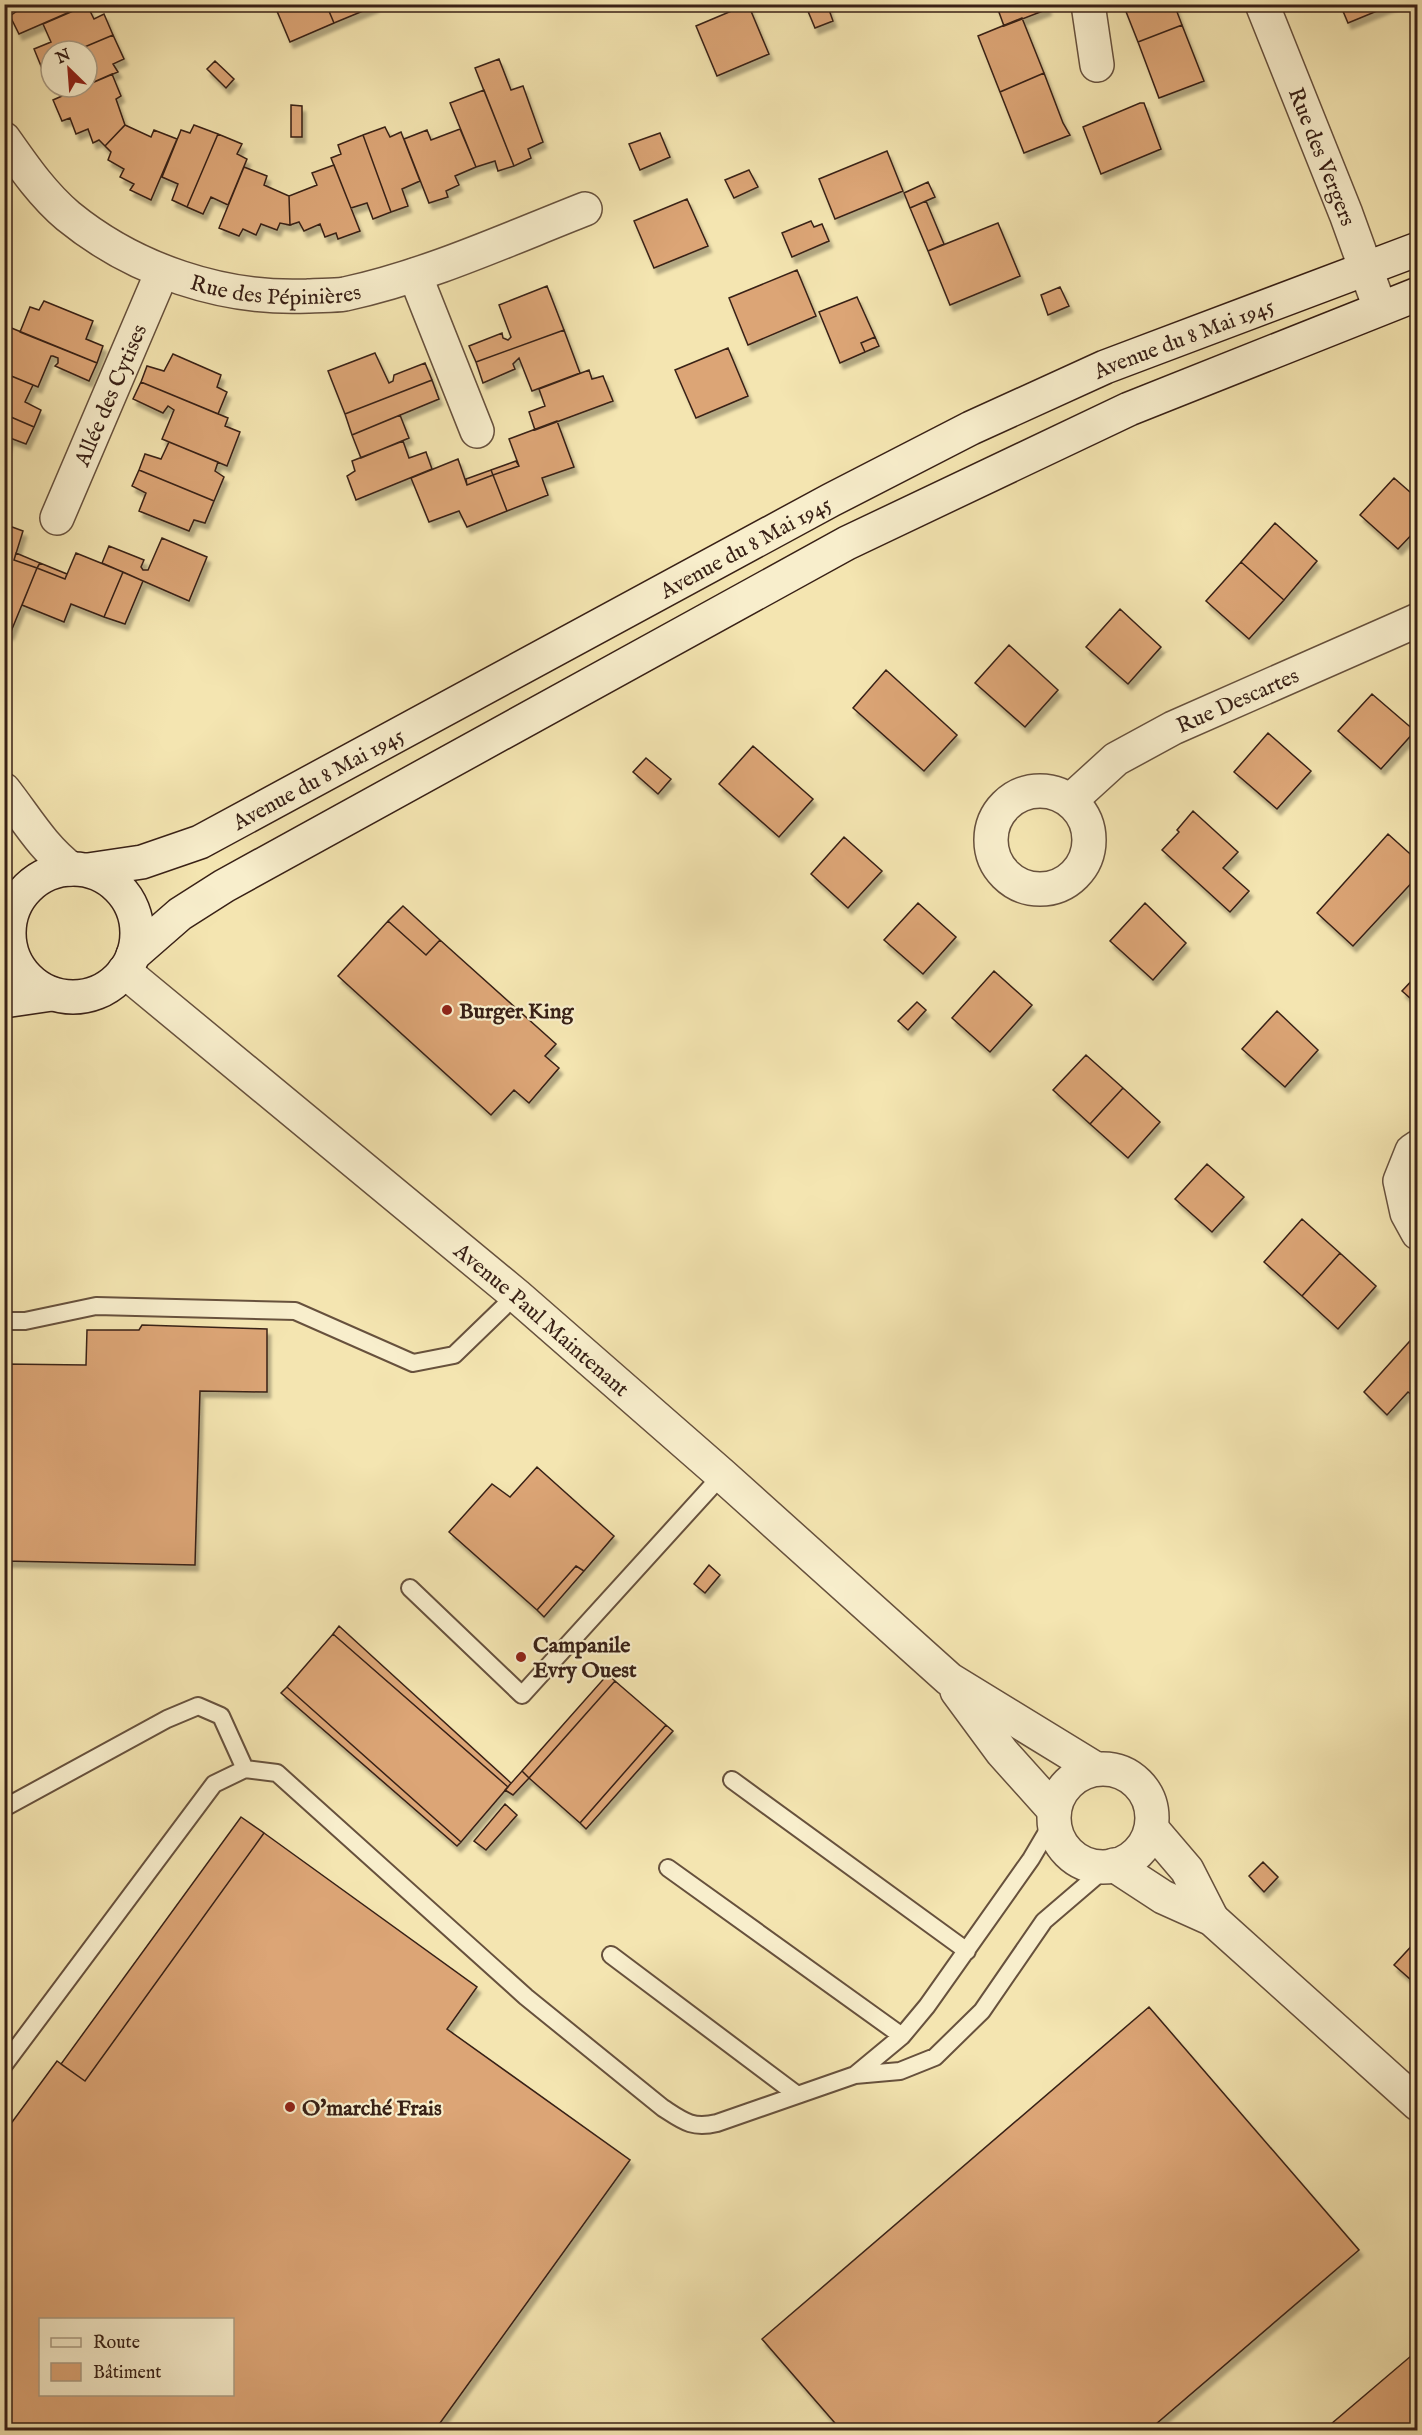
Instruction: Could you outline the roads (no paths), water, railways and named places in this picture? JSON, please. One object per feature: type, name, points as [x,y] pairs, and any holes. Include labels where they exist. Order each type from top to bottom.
[{"type":"street","points":[[1088,4],[1097,65]]},
{"type":"street","name":"Rue des Vergers","points":[[1262,4],[1346,214],[1380,308]]},
{"type":"street","name":"Rue des Pépinières","points":[[4,139],[32,179],[66,214],[105,244],[162,272],[233,292],[289,297],[342,294],[415,275],[585,209]]},
{"type":"street","name":"Avenue du 8 Mai 1945","points":[[52,994],[36,986],[22,973],[13,956],[8,937],[8,911],[37,879],[53,871],[142,862],[200,842],[811,511],[971,428],[1106,368],[1418,249]]},
{"type":"street","name":"Allée des Cytises","points":[[57,518],[162,272]]},
{"type":"street","points":[[415,275],[477,431]]},
{"type":"street","name":"Avenue du 8 Mai 1945","points":[[4,1001],[52,994],[72,997],[92,994],[111,986],[129,963],[180,914],[224,886],[847,543],[1129,409],[1418,294]]},
{"type":"street","name":"Rue Descartes","points":[[1071,800],[1116,759],[1173,728],[1418,620]]},
{"type":"street","points":[[4,790],[39,840],[55,856],[80,869],[105,877],[119,888],[130,903],[136,920],[137,938],[129,963]]},
{"type":"street","name":"Avenue Paul Maintenant","points":[[129,963],[516,1295],[722,1475],[949,1679],[1096,1768]]},
{"type":"street","points":[[1418,1147],[1412,1150],[1400,1181],[1407,1213],[1418,1233]]},
{"type":"street","name":"Avenue Paul Maintenant","points":[[949,1679],[1002,1752],[1054,1815]]},
{"type":"street","points":[[1096,1768],[1112,1769],[1127,1774],[1140,1784],[1149,1797],[1153,1813],[1152,1829],[1139,1852],[1128,1861],[1111,1866],[1091,1865],[1077,1860],[1065,1849],[1057,1836],[1054,1815],[1059,1795],[1068,1782],[1081,1773],[1096,1768]]},
{"type":"street","points":[[1152,1829],[1187,1870],[1212,1919]]},
{"type":"street","points":[[1111,1866],[1162,1897],[1212,1919],[1418,2104]]},
{"type":"lane","points":[[4,1321],[25,1321],[96,1306],[295,1311],[413,1363],[454,1355],[516,1295]]},
{"type":"lane","points":[[410,1588],[522,1695],[722,1475]]},
{"type":"lane","points":[[4,1808],[166,1719],[198,1706],[221,1716],[245,1769]]},
{"type":"lane","points":[[4,2065],[214,1784],[245,1769],[277,1773],[526,1997],[627,2080],[687,2123],[703,2126],[855,2075],[900,2071],[935,2057],[982,2012],[1044,1921],[1111,1866]]},
{"type":"lane","points":[[732,1780],[967,1951]]},
{"type":"lane","points":[[855,2075],[902,2037],[967,1951],[1031,1859],[1054,1815]]},
{"type":"lane","points":[[668,1868],[902,2037]]},
{"type":"lane","points":[[611,1955],[796,2094]]},
{"type":"place","name":"Burger King","points":[[447,1010]]},
{"type":"place","name":"Campanile Evry Ouest","points":[[521,1657]]},
{"type":"place","name":"O'marché Frais","points":[[290,2107]]}]
